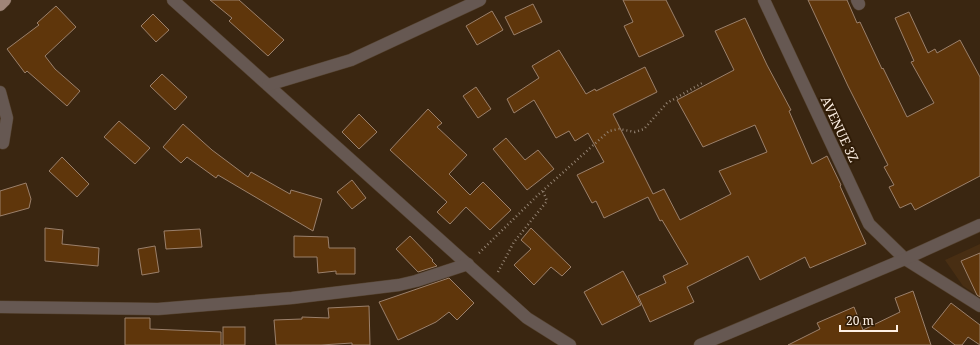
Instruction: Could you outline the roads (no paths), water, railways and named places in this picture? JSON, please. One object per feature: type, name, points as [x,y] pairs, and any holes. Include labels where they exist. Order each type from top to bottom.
[{"type":"main road","points":[[0,5],[5,0]]},
{"type":"street","points":[[173,0],[527,318],[570,345]]},
{"type":"street","points":[[268,84],[351,60],[480,0]]},
{"type":"street","name":"AVENUE 3Z","points":[[764,0],[869,224],[905,259],[980,306]]},
{"type":"street","points":[[0,92],[7,118],[3,143]]},
{"type":"street","points":[[700,345],[905,259],[980,225]]},
{"type":"street","points":[[0,307],[158,309],[292,298],[399,285],[468,264]]}]
